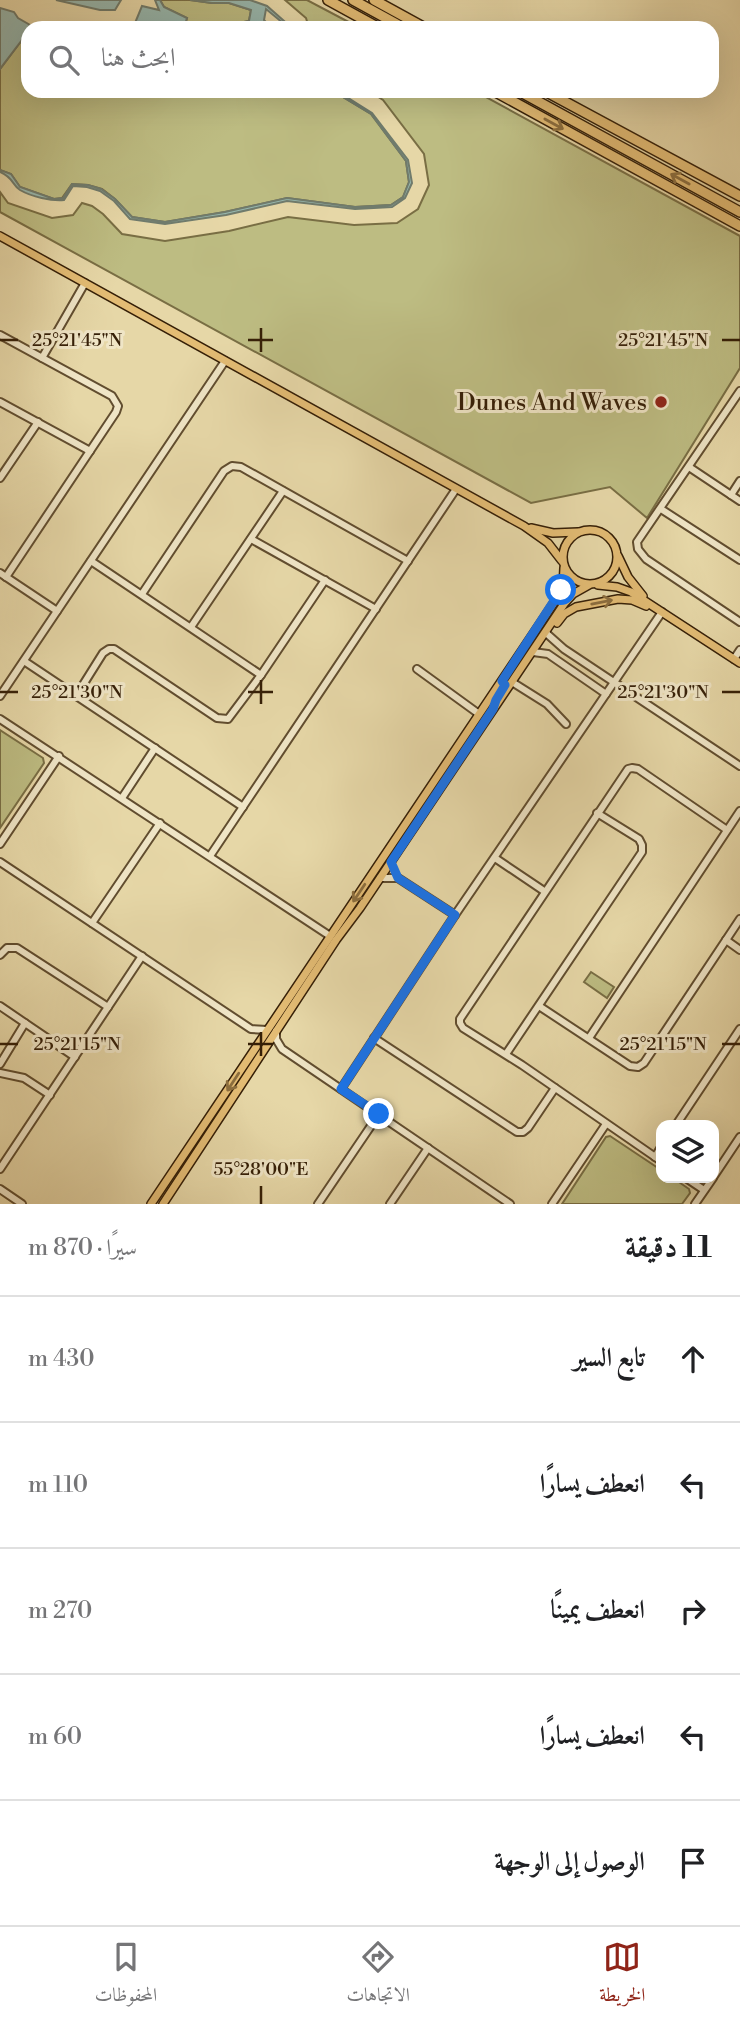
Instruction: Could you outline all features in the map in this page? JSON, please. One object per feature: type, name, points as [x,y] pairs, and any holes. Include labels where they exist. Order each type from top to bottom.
[{"type":"highway","points":[[328,0],[366,21]]},
{"type":"highway","points":[[354,0],[392,21]]},
{"type":"highway","points":[[374,0],[412,21]]},
{"type":"highway","points":[[507,98],[740,226]]},
{"type":"highway","points":[[532,98],[740,212]]},
{"type":"highway","points":[[558,98],[740,196]]},
{"type":"main road","points":[[0,236],[524,526],[548,543],[574,580],[627,590],[737,661]]},
{"type":"main road","points":[[524,526],[548,532],[590,530],[604,534],[614,543],[628,578],[650,604]]},
{"type":"main road","points":[[163,1204],[260,1047],[267,1030],[560,594],[564,582],[565,546],[580,532]]},
{"type":"main road","points":[[151,1204],[260,1047],[276,1031],[569,597],[607,579],[615,568],[617,554]]},
{"type":"main road","points":[[547,631],[572,609],[618,599],[632,600],[662,611]]},
{"type":"main road","points":[[493,709],[505,685],[502,681]]},
{"type":"street","points":[[42,358],[85,283]]},
{"type":"street","points":[[0,335],[116,401],[116,412],[3,575],[57,611]]},
{"type":"street","points":[[0,696],[225,361]]},
{"type":"street","points":[[740,391],[637,542],[641,554],[740,622]]},
{"type":"street","points":[[0,402],[90,451]]},
{"type":"street","points":[[0,478],[38,422]]},
{"type":"street","points":[[142,594],[226,468],[232,466],[238,466],[408,561]]},
{"type":"street","points":[[689,467],[740,501]]},
{"type":"street","points":[[731,495],[740,481]]},
{"type":"street","points":[[210,856],[456,489]]},
{"type":"street","points":[[191,627],[283,491]]},
{"type":"street","points":[[661,509],[740,560]]},
{"type":"street","points":[[251,539],[376,609]]},
{"type":"street","points":[[91,561],[261,675]]},
{"type":"street","points":[[76,696],[103,653],[112,649],[217,718],[228,719],[261,675],[324,580]]},
{"type":"street","points":[[341,1089],[455,915],[662,611]]},
{"type":"street","points":[[547,631],[564,649],[740,766]]},
{"type":"street","points":[[737,661],[740,650]]},
{"type":"street","points":[[533,652],[546,653],[607,694]]},
{"type":"street","points":[[24,661],[243,807]]},
{"type":"street","points":[[416,669],[480,714]]},
{"type":"street","points":[[597,687],[605,676]]},
{"type":"street","points":[[512,682],[547,704],[566,724]]},
{"type":"street","points":[[0,719],[330,936]]},
{"type":"street","points":[[122,798],[155,748]]},
{"type":"street","points":[[0,844],[59,756]]},
{"type":"street","points":[[656,1158],[506,1054],[463,1028],[460,1018],[627,771],[634,768],[727,830]]},
{"type":"street","points":[[589,1038],[740,811]]},
{"type":"street","points":[[506,1054],[642,852],[639,839],[597,813]]},
{"type":"street","points":[[92,923],[160,823]]},
{"type":"street","points":[[495,858],[544,891]]},
{"type":"street","points":[[0,862],[251,1029],[260,1047],[282,1049]]},
{"type":"street","points":[[391,862],[398,878]]},
{"type":"street","points":[[380,878],[398,878],[455,915]]},
{"type":"street","points":[[538,1006],[630,1066],[638,1067],[740,919]]},
{"type":"street","points":[[726,940],[740,950]]},
{"type":"street","points":[[0,955],[7,948],[17,948],[108,1007]]},
{"type":"street","points":[[0,1169],[142,956]]},
{"type":"street","points":[[0,1006],[75,1057]]},
{"type":"street","points":[[0,1064],[25,1023]]},
{"type":"street","points":[[251,1029],[267,1030]]},
{"type":"street","points":[[679,1120],[740,1029]]},
{"type":"street","points":[[276,1031],[276,1039],[282,1049],[510,1204]]},
{"type":"street","points":[[374,1038],[517,1132],[528,1128],[555,1088]]},
{"type":"street","points":[[0,1073],[22,1077],[50,1095]]},
{"type":"street","points":[[318,1204],[379,1114]]},
{"type":"street","points":[[552,1204],[606,1124]]},
{"type":"street","points":[[719,1168],[739,1139]]},
{"type":"street","points":[[390,1204],[428,1148]]},
{"type":"street","points":[[0,1151],[9,1157]]},
{"type":"street","points":[[694,1183],[704,1190]]},
{"type":"street","points":[[695,1204],[709,1183]]},
{"type":"street","points":[[0,1189],[22,1204]]},
{"type":"shaded area","points":[[160,0],[229,3],[251,10],[249,21],[186,21],[187,18],[164,7]]},
{"type":"shaded area","points":[[285,0],[307,0],[347,21],[307,21]]},
{"type":"shaded area","points":[[21,41],[21,98],[345,98],[371,114],[406,161],[409,182],[403,197],[391,205],[355,207],[287,198],[165,222],[132,217],[102,189],[88,185],[72,184],[62,198],[54,199],[20,187],[11,174],[0,170],[0,69]]},
{"type":"shaded area","points":[[380,98],[488,98],[740,236],[740,368],[647,518],[610,487],[531,503],[0,212],[0,192],[8,203],[52,218],[73,215],[82,203],[103,214],[122,234],[165,241],[229,231],[288,217],[354,225],[397,223],[418,209],[429,185],[424,154]]},
{"type":"shaded area","points":[[0,730],[43,758],[44,763],[0,828]]},
{"type":"shaded area","points":[[591,972],[614,987],[607,998],[584,982]]},
{"type":"shaded area","points":[[610,1136],[656,1167],[656,1183],[680,1183],[689,1189],[690,1193],[682,1204],[562,1204],[606,1137]]},
{"type":"water","points":[[56,0],[121,0],[115,10],[100,10]]},
{"type":"water","points":[[155,0],[160,0],[164,7],[187,18],[186,21],[136,21],[142,6],[159,10]]},
{"type":"water","points":[[190,0],[250,0],[267,6],[284,21],[266,9],[265,21],[249,21],[251,10],[229,3]]},
{"type":"water","points":[[0,8],[14,12],[23,21],[21,21],[21,41],[0,69]]},
{"type":"water","points":[[345,98],[372,113],[408,160],[412,183],[405,198],[392,207],[355,209],[287,201],[226,215],[165,224],[130,219],[114,201],[100,191],[87,187],[73,186],[64,200],[53,200],[36,197],[20,190],[0,172],[11,174],[20,187],[54,199],[63,198],[72,184],[88,185],[101,189],[115,199],[132,217],[165,222],[287,198],[355,207],[391,205],[403,197],[409,182],[406,161],[371,114]]},
{"type":"place","name":"Dunes And Waves","points":[[661,402]]},
{"type":"route","points":[[379,1114],[341,1089],[455,915],[398,878],[391,862],[493,709],[505,685],[502,681],[561,590]]}]
